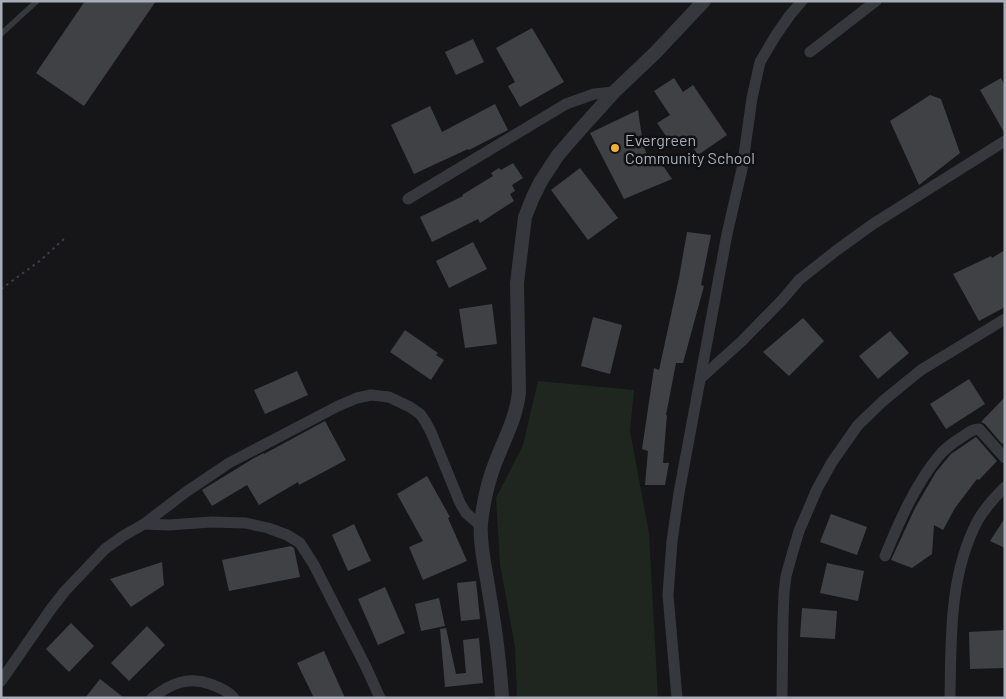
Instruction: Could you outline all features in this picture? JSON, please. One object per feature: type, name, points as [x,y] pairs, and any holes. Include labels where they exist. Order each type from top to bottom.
[{"type":"street","points":[[502,698],[481,526],[490,475],[511,427],[518,403],[516,283],[526,217],[541,181],[558,155],[614,92],[655,53],[704,1]]},
{"type":"street","points":[[677,698],[668,576],[679,493],[742,170],[752,98],[760,62],[776,35],[802,1]]},
{"type":"street","points":[[810,52],[876,1]]},
{"type":"street","points":[[408,199],[566,104],[594,94],[614,92]]},
{"type":"street","points":[[700,378],[742,341],[799,280],[837,250],[873,224],[1005,141]]},
{"type":"street","points":[[782,698],[786,576],[799,531],[817,489],[832,462],[858,425],[883,401],[921,370],[1005,319]]},
{"type":"street","points":[[1,681],[65,591],[105,549],[144,524],[186,492],[229,463],[357,398],[371,395],[389,397],[420,414],[431,432],[460,503],[466,513],[481,526]]},
{"type":"street","points":[[885,556],[896,529],[920,483],[939,456],[958,440],[972,430],[979,429],[1005,458]]},
{"type":"street","points":[[950,698],[951,636],[959,572],[970,537],[979,519],[993,499],[1005,487]]},
{"type":"street","points":[[144,524],[246,523],[287,535],[300,543],[314,565],[380,698]]},
{"type":"street","points":[[152,698],[166,687],[184,682],[200,681],[218,687],[234,698]]},
{"type":"lane","points":[[1,34],[36,1]]},
{"type":"path","points":[[1,289],[41,260],[66,237]]},
{"type":"shaded area","points":[[538,381],[634,390],[630,431],[649,533],[658,698],[517,698],[515,647],[500,564],[496,498],[523,445]]},
{"type":"building","points":[[85,1],[156,1],[84,106],[36,73]]},
{"type":"building","points":[[532,28],[564,82],[520,107],[508,86],[515,82],[496,48]]},
{"type":"building","points":[[473,39],[484,62],[456,75],[445,52]]},
{"type":"building","points":[[674,78],[683,92],[693,85],[727,135],[698,155],[688,140],[675,149],[657,123],[670,115],[654,91]]},
{"type":"building","points":[[1001,78],[1005,86],[1005,134],[980,90]]},
{"type":"building","points":[[930,95],[941,99],[960,153],[919,185],[890,121]]},
{"type":"building","points":[[495,104],[508,130],[469,150],[414,174],[391,125],[430,106],[442,132]]},
{"type":"building","points":[[638,110],[643,144],[649,161],[664,167],[672,179],[624,199],[590,133]]},
{"type":"building","points":[[513,163],[523,178],[512,185],[515,191],[510,194],[514,201],[480,223],[478,219],[432,242],[420,217],[463,196],[493,176],[491,173]]},
{"type":"building","points":[[580,168],[618,218],[588,240],[551,190]]},
{"type":"building","points":[[687,232],[711,235],[701,285],[704,286],[683,363],[676,363],[666,415],[663,463],[669,463],[665,485],[645,485],[648,451],[642,449],[654,368],[659,370]]},
{"type":"building","points":[[473,242],[487,269],[449,288],[436,261]]},
{"type":"building","points":[[1005,250],[1005,307],[979,321],[953,274],[991,256],[992,258]]},
{"type":"building","points":[[492,304],[497,344],[465,348],[459,309]]},
{"type":"building","points":[[593,317],[622,325],[610,374],[581,366]]},
{"type":"building","points":[[803,318],[824,341],[789,376],[763,352]]},
{"type":"building","points":[[405,330],[438,353],[436,355],[444,360],[431,380],[390,352]]},
{"type":"building","points":[[890,331],[909,353],[878,379],[859,356]]},
{"type":"building","points":[[297,371],[308,395],[265,414],[254,390]]},
{"type":"building","points":[[969,379],[985,404],[946,429],[930,404]]},
{"type":"building","points":[[1005,397],[1005,442],[1002,444],[985,424],[981,422]]},
{"type":"building","points":[[325,421],[346,460],[299,485],[298,482],[259,505],[247,485],[212,506],[202,490],[254,458]]},
{"type":"building","points":[[976,437],[997,461],[979,480],[977,479],[955,508],[943,530],[934,525],[932,554],[912,568],[891,560],[915,508],[936,472],[951,454]]},
{"type":"building","points":[[427,476],[450,517],[448,518],[467,561],[423,580],[409,547],[423,541],[397,494]]},
{"type":"building","points":[[831,514],[867,527],[857,555],[820,542]]},
{"type":"building","points":[[1005,518],[1005,548],[990,541]]},
{"type":"building","points":[[354,524],[371,561],[348,571],[332,535]]},
{"type":"building","points":[[291,546],[294,548],[300,577],[229,591],[222,560]]},
{"type":"building","points":[[162,562],[164,585],[131,607],[110,579]]},
{"type":"building","points":[[827,563],[864,571],[858,601],[820,593]]},
{"type":"building","points":[[476,581],[480,619],[461,621],[457,583]]},
{"type":"building","points":[[385,587],[405,633],[378,645],[358,599]]},
{"type":"building","points":[[439,598],[445,626],[421,631],[415,604]]},
{"type":"building","points":[[802,608],[837,611],[835,639],[800,637]]},
{"type":"building","points":[[71,623],[94,646],[69,672],[46,649]]},
{"type":"building","points":[[147,626],[165,645],[129,681],[111,663]]},
{"type":"building","points":[[446,628],[456,674],[466,673],[463,640],[479,638],[483,683],[445,687],[440,629]]},
{"type":"building","points":[[1005,630],[1005,668],[970,669],[969,632]]},
{"type":"building","points":[[324,651],[345,698],[314,698],[297,663]]},
{"type":"building","points":[[100,679],[114,690],[124,698],[85,698]]},
{"type":"place","name":"Evergreen Community School","points":[[615,148]]}]
